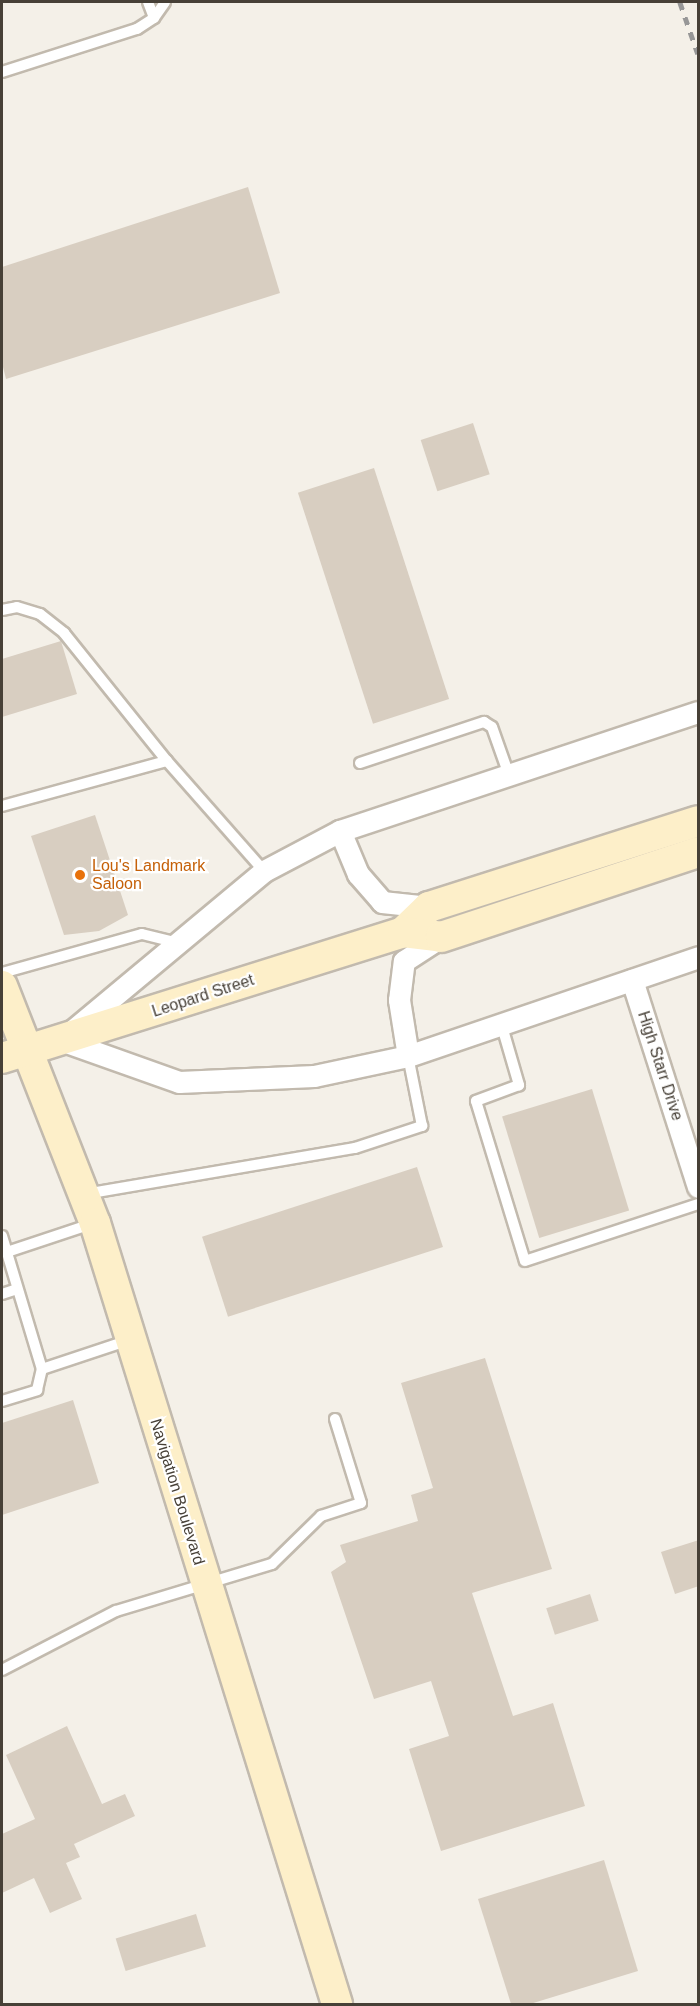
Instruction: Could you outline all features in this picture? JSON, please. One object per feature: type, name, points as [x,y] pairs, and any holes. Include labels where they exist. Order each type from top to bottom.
[{"type":"main road","name":"Leopard Street","points":[[404,932],[429,907],[699,821]]},
{"type":"main road","name":"Leopard Street","points":[[14,1054],[404,932],[441,937],[699,852]]},
{"type":"main road","name":"Navigation Boulevard","points":[[2,986],[14,1054],[85,1194],[95,1223],[205,1586],[337,2004]]},
{"type":"street","points":[[62,1040],[264,871],[340,831],[699,712]]},
{"type":"street","points":[[340,831],[358,874],[381,902],[429,907]]},
{"type":"street","points":[[408,1056],[399,1000],[404,961],[441,937]]},
{"type":"street","points":[[62,1040],[179,1082],[314,1076],[408,1056],[699,957]]},
{"type":"street","name":"High Starr Drive","points":[[632,980],[699,1187]]},
{"type":"lane","points":[[148,2],[154,18]]},
{"type":"lane","points":[[2,72],[137,29],[154,18],[165,2]]},
{"type":"lane","points":[[2,610],[17,607],[40,614],[64,633],[167,761],[264,871]]},
{"type":"lane","points":[[360,763],[484,722],[492,727],[509,775]]},
{"type":"lane","points":[[2,806],[167,761]]},
{"type":"lane","points":[[2,973],[142,933],[177,943]]},
{"type":"lane","points":[[501,1023],[519,1085],[476,1101],[525,1261],[699,1204]]},
{"type":"lane","points":[[85,1194],[355,1148],[422,1126],[408,1056]]},
{"type":"lane","points":[[7,1252],[95,1223]]},
{"type":"lane","points":[[2,1236],[42,1369],[37,1390],[2,1401]]},
{"type":"lane","points":[[2,1294],[17,1289]]},
{"type":"lane","points":[[42,1369],[130,1339]]},
{"type":"lane","points":[[2,1670],[116,1611],[272,1564],[321,1516],[361,1503],[335,1419]]},
{"type":"building","points":[[248,187],[280,293],[6,379],[2,363],[2,267]]},
{"type":"building","points":[[473,423],[490,474],[437,491],[421,440]]},
{"type":"building","points":[[374,468],[449,699],[373,724],[298,493]]},
{"type":"building","points":[[61,641],[77,694],[2,717],[2,659]]},
{"type":"building","name":"Lou's Landmark Saloon","points":[[95,815],[128,915],[99,931],[64,935],[31,836]]},
{"type":"building","points":[[592,1089],[629,1210],[539,1238],[502,1116]]},
{"type":"building","points":[[417,1167],[443,1247],[228,1317],[202,1237]]},
{"type":"building","points":[[485,1358],[552,1569],[472,1593],[513,1716],[553,1703],[585,1806],[441,1851],[409,1749],[449,1736],[431,1681],[374,1699],[331,1572],[346,1562],[340,1545],[418,1521],[411,1495],[433,1488],[401,1383]]},
{"type":"building","points":[[73,1400],[99,1483],[2,1515],[2,1423]]},
{"type":"building","points":[[699,1540],[699,1586],[675,1594],[661,1552]]},
{"type":"building","points":[[590,1594],[599,1621],[555,1635],[546,1608]]},
{"type":"building","points":[[67,1726],[102,1804],[125,1794],[135,1816],[74,1844],[80,1857],[66,1863],[82,1899],[50,1913],[34,1878],[2,1893],[2,1834],[35,1819],[6,1755]]},
{"type":"building","points":[[604,1860],[638,1971],[530,2004],[511,2004],[478,1899]]},
{"type":"building","points":[[196,1914],[206,1947],[126,1971],[116,1939]]},
{"type":"railway","points":[[680,2],[698,54]]},
{"type":"place","name":"Lou's Landmark Saloon","points":[[80,875]]}]
